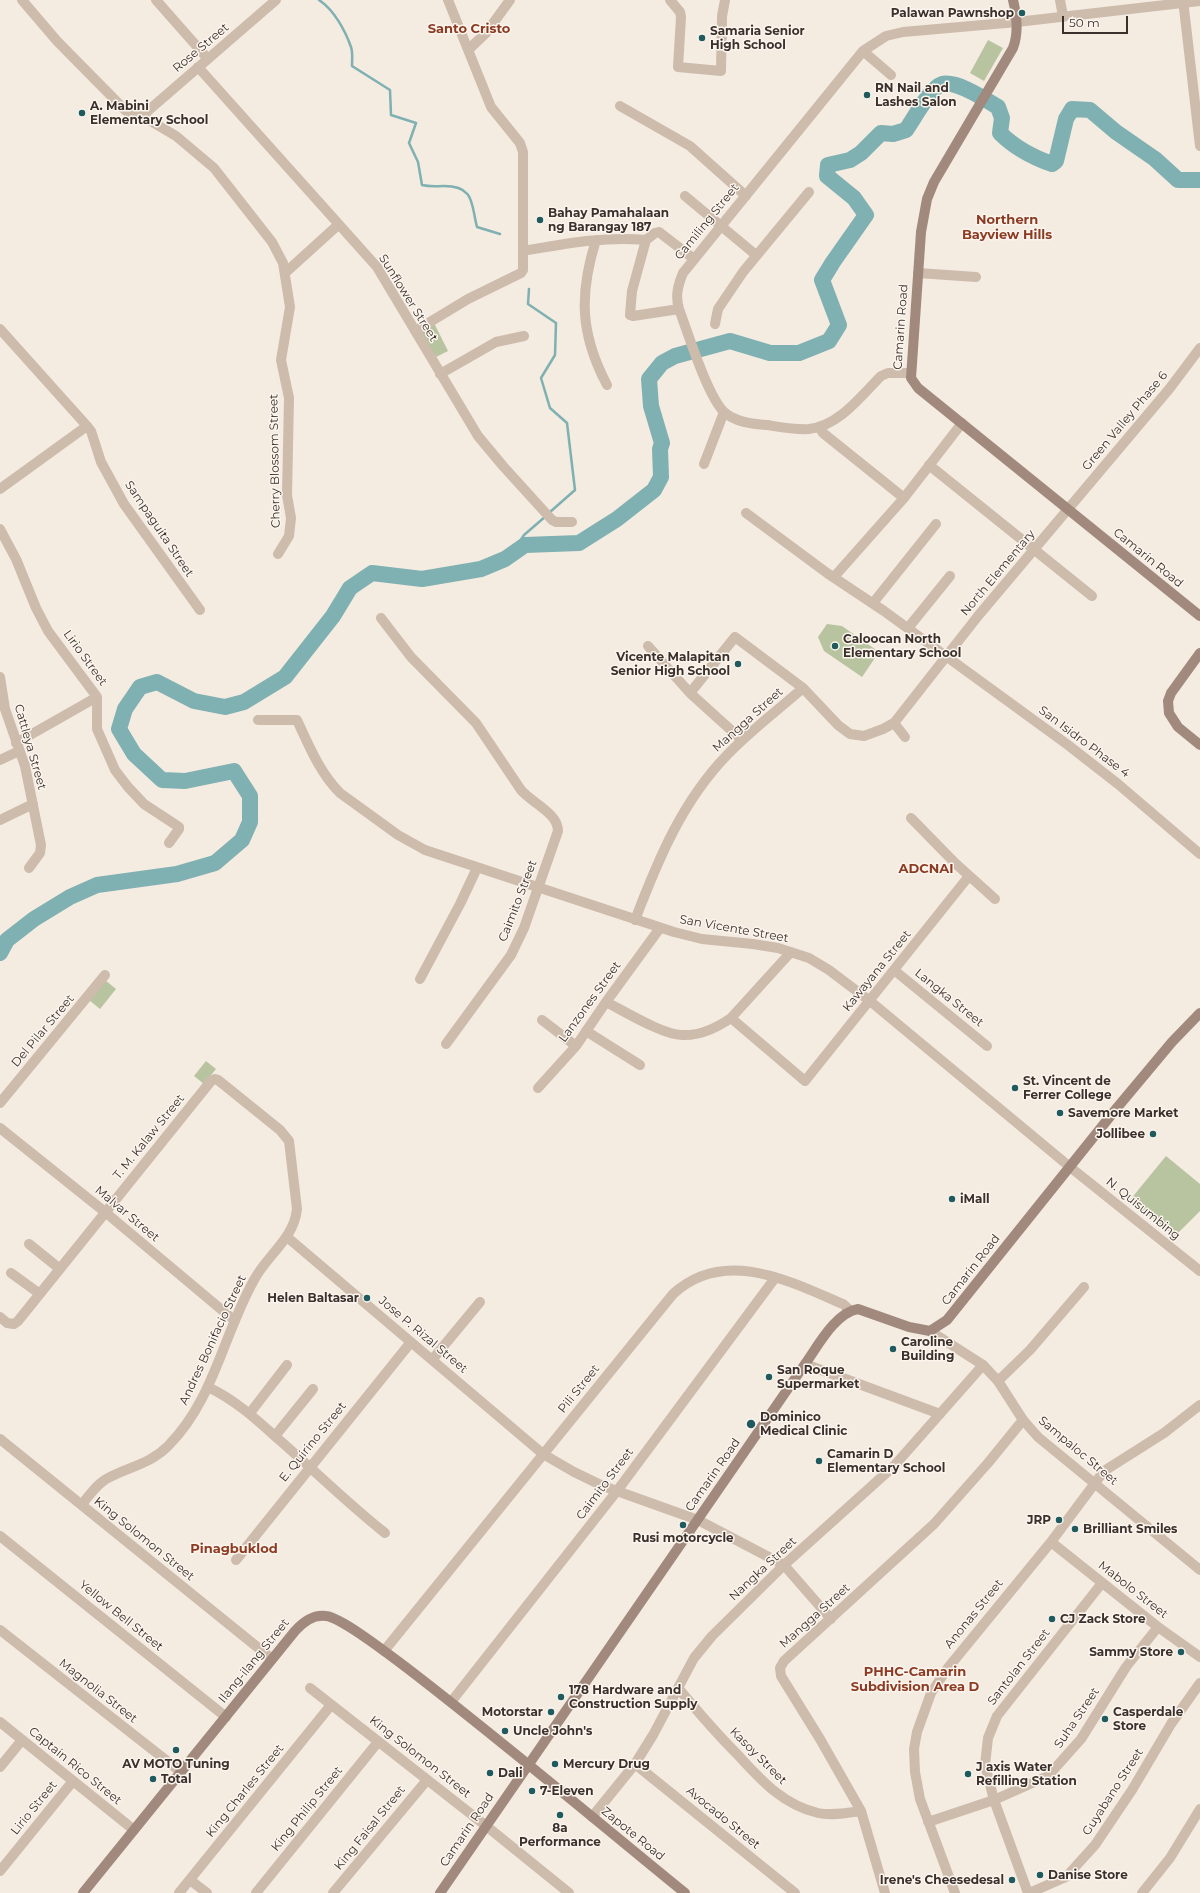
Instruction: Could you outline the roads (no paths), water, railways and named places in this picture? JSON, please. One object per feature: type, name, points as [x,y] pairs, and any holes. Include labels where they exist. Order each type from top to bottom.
[{"type":"main road","name":"Camarin Road","points":[[1013,0],[1017,22],[1016,42],[1014,48],[930,190],[921,232],[911,373],[912,380],[918,388],[1200,616]]},
{"type":"main road","points":[[1200,653],[1171,693],[1168,701],[1169,713],[1178,727],[1200,745]]},
{"type":"main road","name":"Camarin Road","points":[[930,1331],[947,1320],[1172,1042],[1200,1013]]},
{"type":"main road","name":"Camarin Road","points":[[440,1893],[485,1825],[805,1364],[839,1319],[851,1311]]},
{"type":"main road","points":[[851,1311],[866,1311],[909,1327],[930,1331]]},
{"type":"main road","name":"Ilang-ilang Street","points":[[83,1893],[302,1623],[319,1616],[327,1616],[341,1622],[384,1651],[452,1702],[528,1764]]},
{"type":"main road","name":"Zapote Road","points":[[528,1764],[685,1893]]},
{"type":"street","name":"Cherry Blossom Street","points":[[22,0],[57,41],[126,111],[133,115],[142,116],[176,136],[214,168],[272,242],[285,273],[290,315],[282,360],[289,398],[287,495],[291,518],[289,536],[278,554]]},
{"type":"street","points":[[156,0],[208,59]]},
{"type":"street","name":"Rose Street","points":[[142,116],[276,0]]},
{"type":"street","points":[[415,331],[468,299],[521,273],[523,270],[523,152],[520,143],[491,107],[448,0]]},
{"type":"street","points":[[468,50],[486,33],[510,0]]},
{"type":"street","points":[[670,0],[680,12],[681,17],[678,67],[721,71],[722,16],[726,0]]},
{"type":"street","points":[[1060,0],[1063,16]]},
{"type":"street","points":[[1183,1],[1200,146]]},
{"type":"street","name":"Camiling Street","points":[[911,373],[888,373],[881,376],[839,416],[830,423],[819,428],[807,429],[746,423],[732,418],[724,412],[711,393],[679,309],[677,301],[677,286],[683,273],[694,259],[863,51],[873,43],[886,36],[903,32],[1017,22],[1183,1],[1200,1]]},
{"type":"street","points":[[863,51],[891,75]]},
{"type":"street","name":"Sunflower Street","points":[[198,67],[377,268],[478,436],[552,520],[556,522],[572,522]]},
{"type":"street","points":[[620,106],[690,146],[746,196]]},
{"type":"street","points":[[715,324],[718,309],[756,255],[809,192]]},
{"type":"street","points":[[685,196],[756,255]]},
{"type":"street","points":[[285,273],[338,225]]},
{"type":"street","points":[[679,309],[633,316],[630,315],[632,291],[646,240],[655,232],[659,232],[694,259]]},
{"type":"street","points":[[523,251],[596,240],[646,240]]},
{"type":"street","points":[[596,240],[586,273],[583,298],[587,330],[593,351],[608,385]]},
{"type":"street","points":[[918,274],[976,277]]},
{"type":"street","name":"Sampaguita Street","points":[[0,329],[91,431],[101,462],[124,504],[200,610]]},
{"type":"street","points":[[440,374],[496,342],[524,336]]},
{"type":"street","name":"Green Valley Phase 6","points":[[1068,510],[1170,388],[1200,348]]},
{"type":"street","points":[[704,464],[724,412]]},
{"type":"street","points":[[834,578],[904,498],[962,423]]},
{"type":"street","points":[[0,489],[87,426]]},
{"type":"street","points":[[819,428],[823,433],[904,498]]},
{"type":"street","points":[[929,465],[1092,596]]},
{"type":"street","name":"North Elementary","points":[[690,693],[735,637],[803,688],[838,725],[850,734],[864,736],[873,734],[894,723],[978,616],[1068,510]]},
{"type":"street","name":"San Isidro Phase 4","points":[[746,513],[834,578],[874,603],[1068,745],[1118,784],[1200,854]]},
{"type":"street","points":[[874,603],[936,524]]},
{"type":"street","name":"Lirio Street","points":[[0,529],[16,559],[36,608],[48,631],[97,697],[97,729],[115,770],[144,804],[180,828],[169,843]]},
{"type":"street","points":[[908,628],[950,576]]},
{"type":"street","name":"Caimito Street","points":[[381,618],[411,656],[476,723],[521,790],[528,798],[556,819],[558,831],[524,928],[511,955],[446,1044]]},
{"type":"street","points":[[648,646],[690,693],[742,740]]},
{"type":"street","name":"Cattleya Street","points":[[0,677],[2,709],[25,766],[41,845],[40,853],[28,868]]},
{"type":"street","name":"Mangga Street","points":[[635,920],[655,867],[673,829],[714,770],[742,740],[803,688]]},
{"type":"street","points":[[0,760],[97,697]]},
{"type":"street","name":"San Vicente Street","points":[[258,720],[297,720],[322,770],[340,793],[411,843],[426,850],[660,928],[702,939],[753,944],[791,952],[809,958],[829,970],[870,1001],[1070,1167]]},
{"type":"street","points":[[894,723],[905,737]]},
{"type":"street","points":[[0,820],[33,804]]},
{"type":"street","points":[[911,818],[969,876],[995,899]]},
{"type":"street","points":[[420,979],[460,904],[477,868]]},
{"type":"street","name":"Kawayana Street","points":[[731,1018],[805,1081],[969,876]]},
{"type":"street","name":"Lanzones Street","points":[[538,1088],[576,1046],[660,928]]},
{"type":"street","points":[[606,1002],[667,1032],[682,1035],[698,1033],[719,1026],[731,1018],[791,952]]},
{"type":"street","name":"Langka Street","points":[[894,970],[987,1046]]},
{"type":"street","name":"Del Pilar Street","points":[[0,1103],[105,975]]},
{"type":"street","points":[[542,1020],[576,1046]]},
{"type":"street","points":[[586,1031],[640,1064]]},
{"type":"street","name":"T. M. Kalaw Street","points":[[0,1317],[7,1323],[14,1324],[18,1321],[211,1081],[215,1079]]},
{"type":"street","name":"Andres Bonifacio Street","points":[[82,1504],[109,1477],[142,1464],[168,1446],[188,1423],[208,1387],[235,1321],[254,1280],[293,1228],[297,1209],[289,1141],[280,1130],[215,1079]]},
{"type":"street","name":"Malvar Street","points":[[0,1128],[105,1212],[235,1321]]},
{"type":"street","name":"N. Quisumbing","points":[[1070,1167],[1200,1272]]},
{"type":"street","name":"Jose P. Rizal Street","points":[[286,1237],[543,1454],[574,1472],[617,1491],[698,1520],[784,1565]]},
{"type":"street","points":[[29,1244],[60,1269]]},
{"type":"street","name":"Pili Street","points":[[384,1651],[672,1294],[683,1284],[696,1277],[711,1272],[724,1270],[743,1271],[775,1278],[843,1304],[851,1311]]},
{"type":"street","points":[[11,1273],[40,1294]]},
{"type":"street","name":"Caimito Street","points":[[452,1702],[617,1491],[775,1278]]},
{"type":"street","points":[[998,1381],[1030,1350],[1084,1287]]},
{"type":"street","points":[[432,1360],[480,1302]]},
{"type":"street","name":"Sampaloc Street","points":[[930,1331],[983,1365],[998,1381],[1023,1420],[1038,1437],[1200,1570]]},
{"type":"street","name":"E. Quirino Street","points":[[236,1560],[411,1342]]},
{"type":"street","points":[[805,1364],[940,1414]]},
{"type":"street","points":[[250,1413],[287,1365]]},
{"type":"street","name":"Nangka Street","points":[[592,1817],[635,1764],[679,1689],[694,1658],[703,1646],[784,1565],[894,1466],[983,1365]]},
{"type":"street","points":[[208,1387],[226,1395],[250,1413],[359,1512],[385,1533]]},
{"type":"street","points":[[275,1436],[314,1389]]},
{"type":"street","name":"Anonas Street","points":[[955,1893],[920,1799],[914,1759],[917,1732],[925,1706],[937,1682],[946,1669],[1051,1542],[1104,1471],[1164,1433],[1200,1405]]},
{"type":"street","name":"Mangga Street","points":[[886,1893],[861,1811],[820,1739],[781,1676],[780,1668],[784,1661],[934,1524],[988,1463],[1023,1420]]},
{"type":"street","name":"King Solomon Street","points":[[0,1439],[272,1659]]},
{"type":"street","name":"Yellow Bell Street","points":[[0,1536],[226,1717]]},
{"type":"street","name":"Mabolo Street","points":[[1051,1542],[1158,1627],[1200,1657]]},
{"type":"street","points":[[784,1565],[830,1619]]},
{"type":"street","name":"Santolan Street","points":[[1029,1893],[994,1800],[985,1765],[988,1738],[997,1716],[1102,1583]]},
{"type":"street","name":"Suha Street","points":[[928,1822],[994,1800],[1048,1776],[1064,1760],[1081,1739],[1126,1667],[1158,1627]]},
{"type":"street","name":"Magnolia Street","points":[[0,1630],[181,1772]]},
{"type":"street","name":"Guyabano Street","points":[[1029,1893],[1066,1877],[1095,1845],[1132,1790],[1171,1724],[1200,1683]]},
{"type":"street","name":"King Solomon Street","points":[[310,1688],[485,1825],[556,1889],[569,1893]]},
{"type":"street","name":"Kasoy Street","points":[[679,1689],[714,1731],[777,1794],[802,1808],[819,1813],[831,1814],[861,1811]]},
{"type":"street","name":"King Charles Street","points":[[179,1893],[332,1705]]},
{"type":"street","name":"Captain Rico Street","points":[[0,1722],[134,1830]]},
{"type":"street","points":[[0,1767],[22,1740]]},
{"type":"street","name":"King Philip Street","points":[[256,1893],[378,1742]]},
{"type":"street","name":"Avocado Street","points":[[635,1764],[795,1893]]},
{"type":"street","name":"King Faisal Street","points":[[333,1893],[427,1780]]},
{"type":"street","name":"Lirio Street","points":[[0,1871],[73,1781]]},
{"type":"street","points":[[1142,1893],[1170,1858],[1200,1809]]},
{"type":"street","points":[[190,1880],[207,1893]]},
{"type":"waterway","points":[[319,0],[334,15],[346,34],[352,49],[352,66],[390,90],[391,115],[416,123],[409,143],[418,162],[422,185],[454,187],[461,189],[470,198],[477,227],[500,234]]},
{"type":"waterway","points":[[0,953],[7,940],[34,919],[70,897],[97,885],[177,874],[215,863],[242,840],[250,822],[250,796],[234,771],[185,781],[162,780],[134,754],[119,729],[125,709],[140,687],[157,682],[194,701],[225,707],[244,702],[285,677],[333,616],[350,588],[372,573],[422,579],[481,569],[505,559],[525,545],[579,543],[617,519],[654,490],[661,477],[660,449],[662,443],[651,406],[649,379],[662,363],[675,356],[730,341],[770,353],[799,353],[829,341],[839,325],[822,280],[866,215],[854,198],[827,176],[828,165],[850,160],[861,153],[881,133],[893,134],[906,130],[927,97],[937,87],[942,84],[955,85],[971,91],[998,107],[1002,118],[1000,133],[1024,152],[1052,164],[1056,161],[1066,119],[1072,109],[1090,110],[1116,132],[1155,159],[1178,180],[1200,180]]},
{"type":"waterway","points":[[529,289],[528,304],[556,323],[555,355],[541,378],[550,408],[567,423],[575,490],[550,512]]},
{"type":"waterway","points":[[511,555],[524,535],[546,516]]},
{"type":"place","name":"Palawan Pawnshop","points":[[1022,13]]},
{"type":"place","name":"Samaria Senior High School","points":[[702,38]]},
{"type":"place","name":"RN Nail and Lashes Salon","points":[[867,95]]},
{"type":"place","name":"A. Mabini Elementary School","points":[[82,113]]},
{"type":"place","name":"Bahay Pamahalaan ng Barangay 187","points":[[540,220]]},
{"type":"place","name":"Caloocan North Elementary School","points":[[835,646]]},
{"type":"place","name":"Vicente Malapitan Senior High School","points":[[738,664]]},
{"type":"place","name":"St. Vincent de Ferrer College","points":[[1015,1088]]},
{"type":"place","name":"Savemore Market","points":[[1060,1113]]},
{"type":"place","name":"Jollibee","points":[[1153,1134]]},
{"type":"place","name":"iMall","points":[[952,1199]]},
{"type":"place","name":"Helen Baltasar","points":[[367,1298]]},
{"type":"place","name":"Caroline Building","points":[[893,1349]]},
{"type":"place","name":"San Roque Supermarket","points":[[769,1377]]},
{"type":"place","name":"Dominico Medical Clinic","points":[[751,1424]]},
{"type":"place","name":"Camarin D Elementary School","points":[[819,1461]]},
{"type":"place","name":"JRP","points":[[1059,1520]]},
{"type":"place","name":"Rusi motorcycle","points":[[683,1525]]},
{"type":"place","name":"Brilliant Smiles","points":[[1075,1529]]},
{"type":"place","name":"CJ Zack Store","points":[[1052,1619]]},
{"type":"place","name":"Sammy Store","points":[[1181,1652]]},
{"type":"place","name":"178 Hardware and Construction Supply","points":[[561,1697]]},
{"type":"place","name":"Motorstar","points":[[551,1712]]},
{"type":"place","name":"Casperdale Store","points":[[1105,1719]]},
{"type":"place","name":"Uncle John's","points":[[505,1731]]},
{"type":"place","name":"AV MOTO Tuning","points":[[176,1750]]},
{"type":"place","name":"Mercury Drug","points":[[555,1764]]},
{"type":"place","name":"Dali","points":[[490,1773]]},
{"type":"place","name":"J axis Water Refilling Station","points":[[968,1774]]},
{"type":"place","name":"Total","points":[[153,1779]]},
{"type":"place","name":"7-Eleven","points":[[532,1791]]},
{"type":"place","name":"8a Performance","points":[[560,1815]]},
{"type":"place","name":"Danise Store","points":[[1040,1875]]},
{"type":"place","name":"Irene's Cheesedesal","points":[[1012,1880]]},
{"type":"district","name":"Santo Cristo","points":[[469,29]]},
{"type":"district","name":"Northern Bayview Hills","points":[[1007,228]]},
{"type":"district","name":"ADCNAI","points":[[926,869]]},
{"type":"district","name":"Pinagbuklod","points":[[234,1549]]},
{"type":"district","name":"PHHC-Camarin Subdivision Area D","points":[[915,1680]]}]
